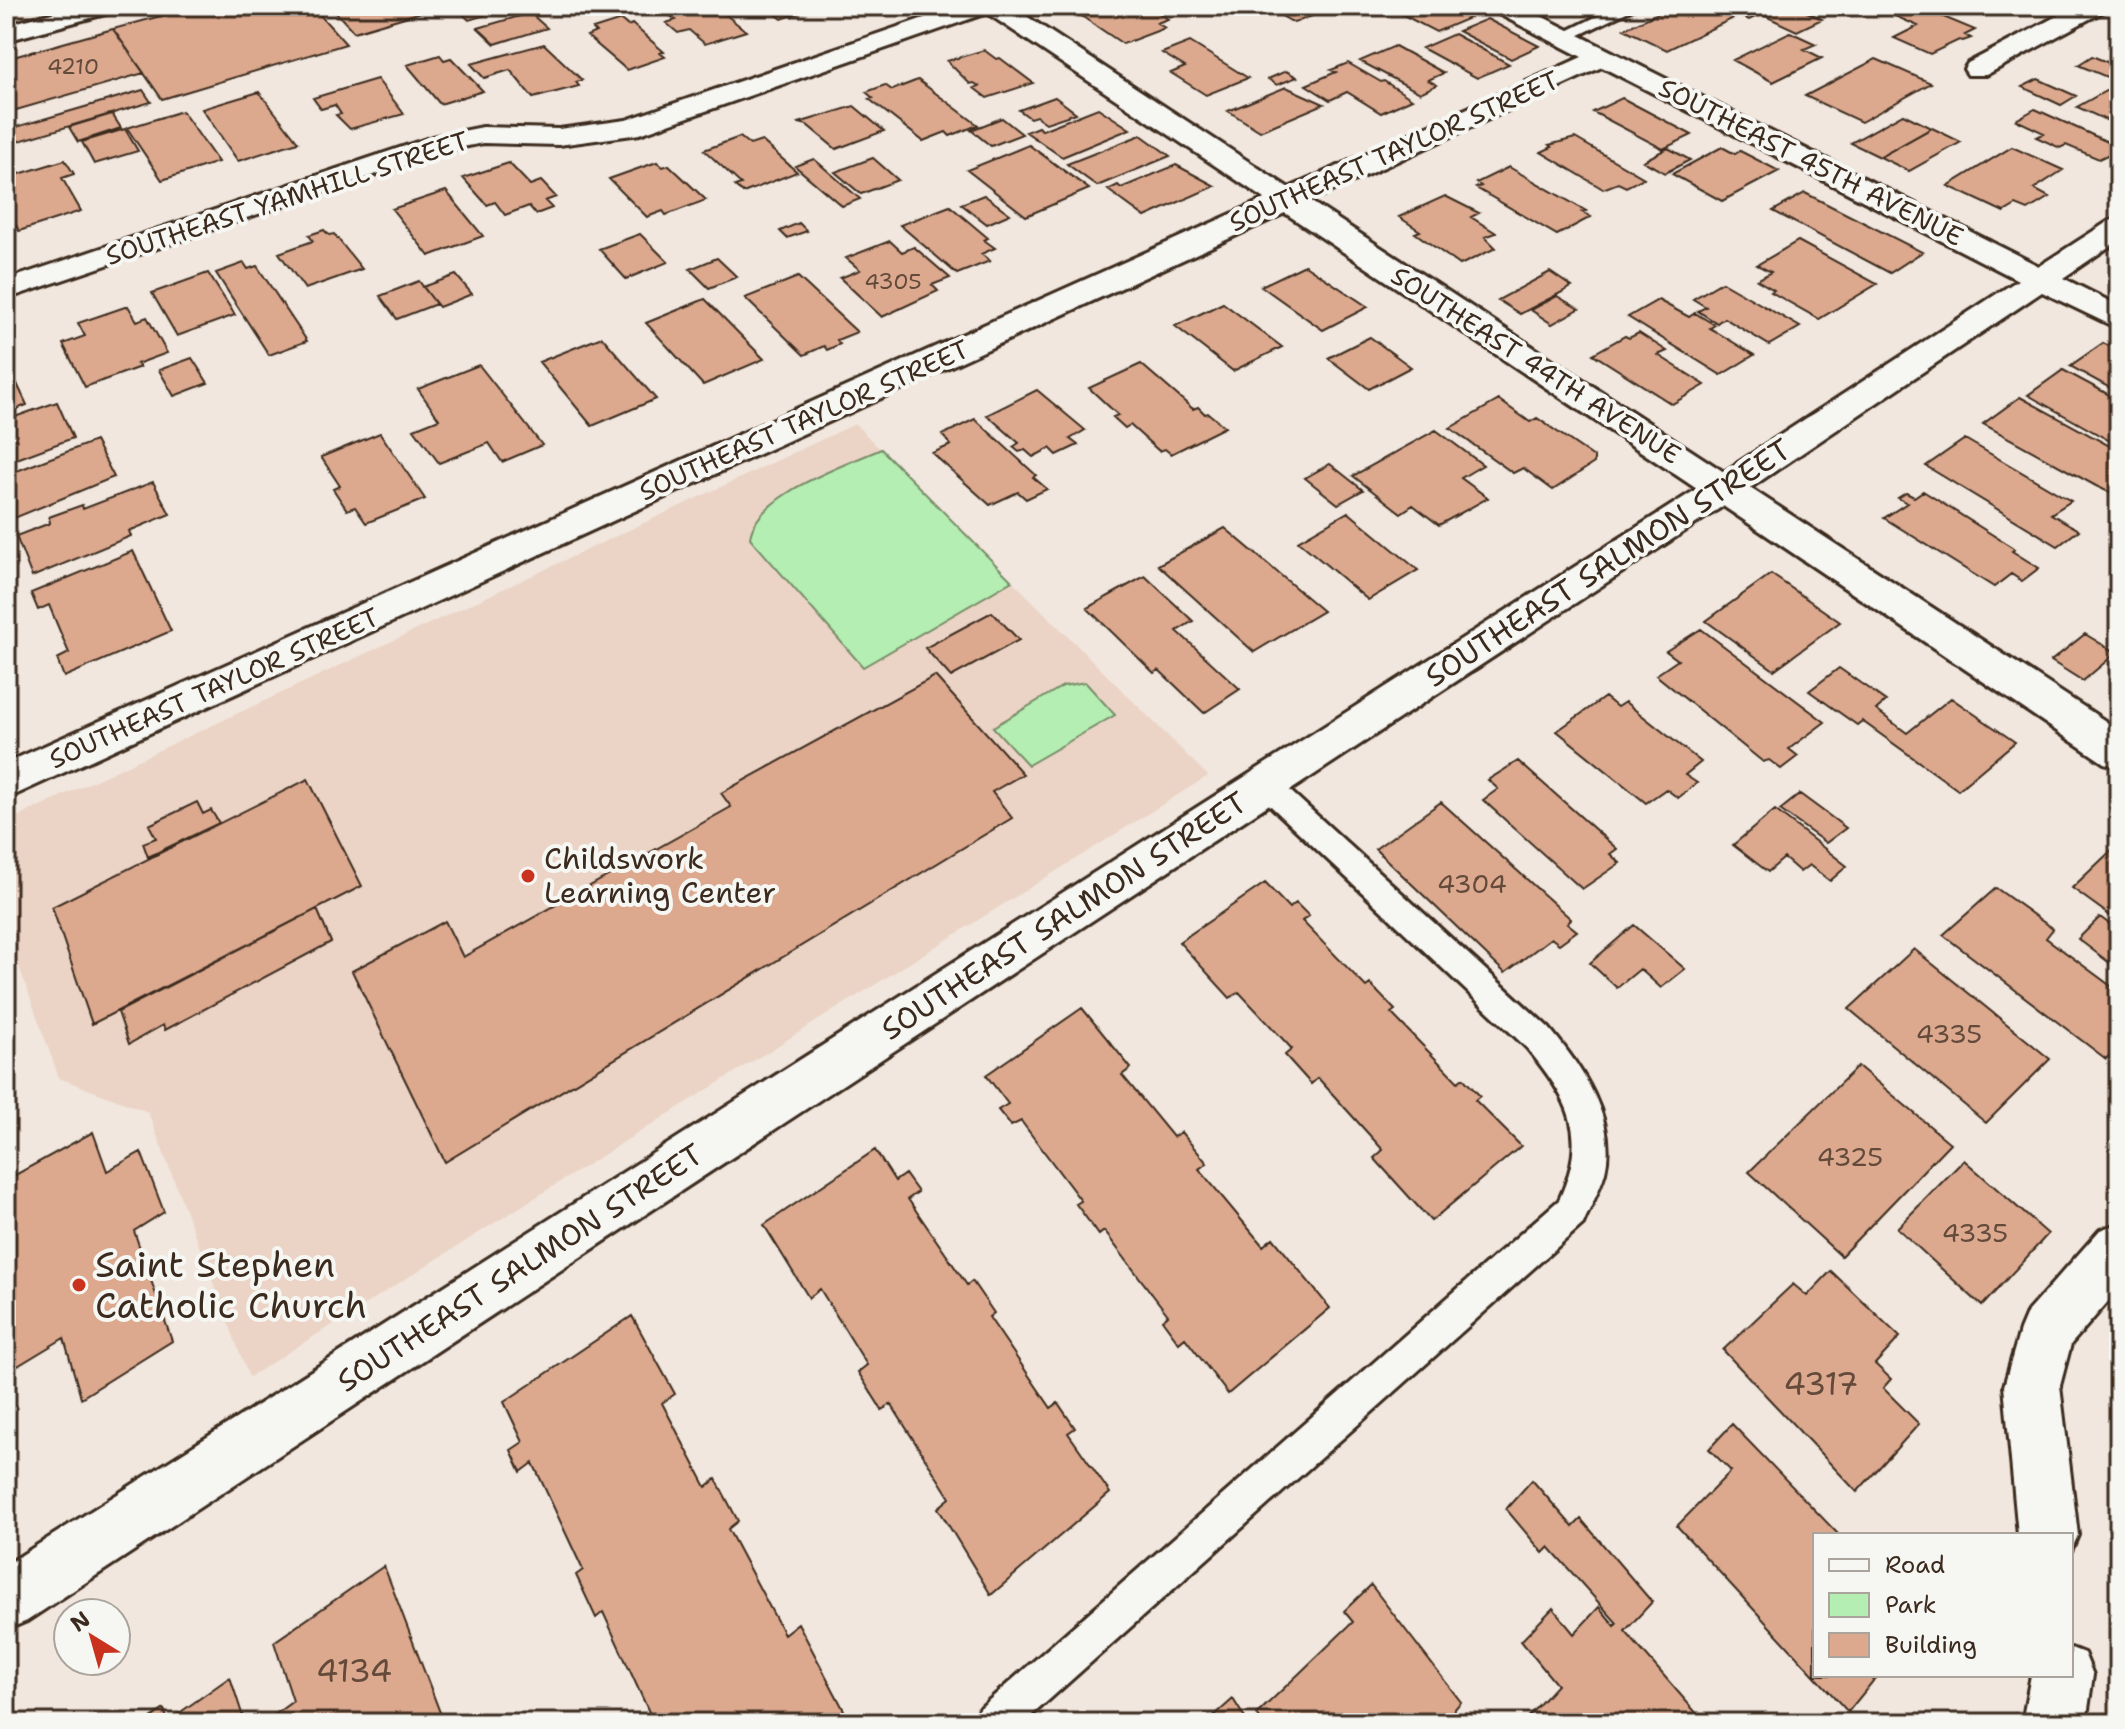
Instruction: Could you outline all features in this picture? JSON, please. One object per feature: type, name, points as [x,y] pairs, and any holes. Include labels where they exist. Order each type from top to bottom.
[{"type":"street","points":[[6,33],[107,6]]},
{"type":"street","name":"SOUTHEAST YAMHILL STREET","points":[[6,290],[442,143],[483,135],[559,137],[630,128],[983,6]]},
{"type":"street","name":"SOUTHEAST 44TH AVENUE","points":[[994,6],[2119,751]]},
{"type":"street","name":"SOUTHEAST 45TH AVENUE","points":[[1502,6],[2119,319]]},
{"type":"street","points":[[1977,69],[2095,13]]},
{"type":"street","name":"SOUTHEAST TAYLOR STREET","points":[[6,782],[1603,57]]},
{"type":"street","name":"SOUTHEAST SALMON STREET","points":[[6,1600],[1724,488],[2119,227]]},
{"type":"street","points":[[2048,1533],[2032,1386],[2047,1330],[2119,1249]]},
{"type":"street","points":[[2054,1723],[2062,1677]]},
{"type":"lane","points":[[1563,37],[1631,6]]},
{"type":"lane","points":[[993,1723],[1571,1212],[1589,1171],[1589,1121],[1567,1073],[1538,1038],[1266,785]]},
{"type":"shaded area","name":"Childswork Learning Center","points":[[855,424],[1208,776],[249,1377],[148,1112],[59,1078],[6,930],[6,822]]},
{"type":"green space","points":[[881,449],[1012,581],[863,667],[750,538],[756,522],[784,495]]},
{"type":"green space","points":[[1085,682],[1115,715],[1028,765],[993,727],[1063,686]]},
{"type":"building","points":[[197,6],[312,6],[346,44],[162,99],[113,29]]},
{"type":"building","points":[[330,6],[442,6],[354,32]]},
{"type":"building","points":[[454,6],[515,6],[469,20]]},
{"type":"building","points":[[673,6],[715,6],[746,31],[705,44],[689,30],[678,33],[666,23],[676,20],[662,10]]},
{"type":"building","points":[[765,6],[820,6],[782,19]]},
{"type":"building","points":[[1087,6],[1147,6],[1168,19],[1157,23],[1165,28],[1123,44],[1074,11]]},
{"type":"building","points":[[1264,6],[1338,6],[1294,23]]},
{"type":"building","points":[[1386,6],[1455,6],[1474,16],[1436,32]]},
{"type":"building","points":[[1673,6],[1720,6],[1740,15],[1667,50],[1624,29]]},
{"type":"building","points":[[1779,6],[1749,20],[1723,8]]},
{"type":"building","points":[[1779,6],[1794,6],[1822,19],[1797,31],[1761,14]]},
{"type":"building","points":[[1917,6],[1975,30],[1965,35],[1971,38],[1959,40],[1930,54],[1894,38],[1918,26],[1895,16]]},
{"type":"building","points":[[1956,6],[2002,6],[1996,10],[1990,7],[1976,14]]},
{"type":"building","points":[[530,13],[547,28],[495,44],[478,28]]},
{"type":"building","points":[[1487,19],[1539,46],[1511,59],[1458,31]]},
{"type":"building","points":[[621,20],[628,26],[632,24],[664,52],[660,53],[665,57],[627,70],[587,36],[596,32],[593,29]]},
{"type":"building","points":[[113,29],[144,73],[6,113],[6,59]]},
{"type":"building","points":[[1790,32],[1816,44],[1804,49],[1822,58],[1773,82],[1733,60]]},
{"type":"building","points":[[1454,34],[1509,64],[1477,78],[1422,48]]},
{"type":"building","points":[[1190,42],[1248,78],[1206,95],[1171,73],[1185,67],[1162,53]]},
{"type":"building","points":[[544,44],[582,80],[576,82],[579,86],[533,98],[510,70],[484,78],[471,64]]},
{"type":"building","points":[[1395,46],[1444,73],[1428,80],[1437,85],[1420,93],[1360,61]]},
{"type":"building","points":[[984,50],[1033,83],[987,98],[974,88],[979,86],[970,84],[947,61]]},
{"type":"building","points":[[440,55],[444,60],[451,58],[483,91],[440,104],[407,65]]},
{"type":"building","points":[[2092,56],[2119,67],[2119,77],[2114,80],[2078,65]]},
{"type":"building","points":[[1876,59],[1931,83],[1861,122],[1805,96]]},
{"type":"building","points":[[1348,63],[1412,99],[1381,113],[1347,92],[1330,100],[1306,85],[1336,72],[1331,70]]},
{"type":"building","points":[[1286,71],[1297,77],[1277,85],[1268,79]]},
{"type":"building","points":[[377,79],[404,114],[350,129],[336,115],[341,114],[335,105],[321,109],[313,98]]},
{"type":"building","points":[[2038,79],[2076,96],[2061,105],[2022,87]]},
{"type":"building","points":[[918,80],[978,125],[950,136],[946,132],[923,141],[869,99],[873,98],[866,92],[885,85],[892,90]]},
{"type":"building","points":[[1286,87],[1324,104],[1260,131],[1228,111]]},
{"type":"building","points":[[2111,88],[2119,91],[2119,126],[2077,107]]},
{"type":"building","points":[[143,90],[151,102],[6,145],[6,130]]},
{"type":"building","points":[[259,92],[298,142],[238,161],[202,109]]},
{"type":"building","points":[[1055,97],[1076,113],[1046,123],[1036,116],[1030,118],[1019,110]]},
{"type":"building","points":[[1622,98],[1692,135],[1663,149],[1593,112]]},
{"type":"building","points":[[854,106],[884,131],[836,149],[807,125],[799,123]]},
{"type":"building","points":[[1098,108],[1130,129],[1062,157],[1026,132],[1038,127],[1042,130]]},
{"type":"building","points":[[2035,109],[2119,147],[2119,155],[2111,153],[2099,159],[2066,145],[2060,148],[2036,137],[2044,133],[2016,120]]},
{"type":"building","points":[[182,111],[218,162],[162,180],[127,128]]},
{"type":"building","points":[[112,114],[121,128],[78,142],[69,127]]},
{"type":"building","points":[[1903,114],[1932,128],[1880,157],[1851,143]]},
{"type":"building","points":[[1002,118],[1022,134],[991,146],[971,130]]},
{"type":"building","points":[[1932,128],[1961,142],[1909,171],[1880,157]]},
{"type":"building","points":[[125,129],[138,151],[94,164],[82,142]]},
{"type":"building","points":[[1141,135],[1170,156],[1097,186],[1067,164]]},
{"type":"building","points":[[740,137],[750,145],[762,141],[797,172],[743,193],[735,186],[741,184],[704,150]]},
{"type":"building","points":[[1575,138],[1644,178],[1626,187],[1618,183],[1603,189],[1541,152],[1552,147],[1549,145]]},
{"type":"building","points":[[1029,145],[1089,189],[1026,216],[967,170]]},
{"type":"building","points":[[1722,147],[1735,154],[1740,151],[1779,171],[1722,201],[1672,174]]},
{"type":"building","points":[[2012,147],[2063,170],[2034,189],[2049,197],[2028,210],[2016,205],[2004,212],[1948,186]]},
{"type":"building","points":[[1668,148],[1690,160],[1665,173],[1643,161]]},
{"type":"building","points":[[873,158],[898,180],[861,194],[835,172]]},
{"type":"building","points":[[814,159],[860,199],[842,206],[795,166]]},
{"type":"building","points":[[65,160],[74,174],[62,178],[81,211],[19,231],[6,206],[6,178]]},
{"type":"building","points":[[657,162],[663,167],[669,165],[706,200],[666,215],[663,211],[647,217],[609,179]]},
{"type":"building","points":[[509,163],[530,185],[541,181],[556,197],[545,201],[552,208],[536,214],[529,206],[505,215],[495,202],[487,205],[463,178]]},
{"type":"building","points":[[1176,165],[1215,186],[1145,217],[1108,190],[1118,185],[1121,188]]},
{"type":"building","points":[[1509,167],[1586,211],[1582,212],[1591,217],[1557,235],[1476,188],[1481,186],[1476,183]]},
{"type":"building","points":[[446,191],[483,236],[429,256],[392,209]]},
{"type":"building","points":[[1805,193],[1922,252],[1890,273],[1773,211]]},
{"type":"building","points":[[984,195],[1010,214],[987,224],[961,204]]},
{"type":"building","points":[[1445,196],[1479,213],[1471,217],[1496,233],[1485,237],[1496,248],[1460,265],[1415,233],[1420,231],[1399,217]]},
{"type":"building","points":[[950,206],[988,238],[984,240],[995,248],[981,254],[990,261],[957,274],[900,225]]},
{"type":"building","points":[[799,223],[807,231],[787,238],[780,231]]},
{"type":"building","points":[[324,230],[329,235],[334,234],[362,269],[305,289],[279,253],[313,241],[309,235]]},
{"type":"building","points":[[640,234],[668,262],[626,279],[599,249]]},
{"type":"building","points":[[890,241],[902,252],[914,247],[950,278],[932,285],[938,291],[882,317],[840,278],[860,270],[846,258]]},
{"type":"building","points":[[1798,241],[1877,284],[1819,319],[1771,292],[1774,290],[1757,280],[1771,272],[1757,265]]},
{"type":"building","points":[[717,258],[737,277],[709,288],[690,269]]},
{"type":"building","points":[[244,263],[248,269],[257,266],[307,341],[269,355],[216,273]]},
{"type":"building","points":[[1305,265],[1368,307],[1323,330],[1261,286]]},
{"type":"building","points":[[1550,272],[1572,287],[1520,314],[1498,300]]},
{"type":"building","points":[[208,273],[235,315],[177,336],[152,293]]},
{"type":"building","points":[[456,275],[472,294],[439,307],[423,287]]},
{"type":"building","points":[[798,277],[857,332],[837,340],[840,344],[827,350],[824,346],[804,355],[745,298]]},
{"type":"building","points":[[419,281],[436,304],[397,319],[380,296]]},
{"type":"building","points":[[1722,282],[1800,327],[1769,345],[1724,318],[1717,323],[1698,311],[1706,307],[1693,299]]},
{"type":"building","points":[[1557,296],[1579,309],[1552,324],[1531,310]]},
{"type":"building","points":[[705,299],[764,359],[703,385],[646,323]]},
{"type":"building","points":[[1658,300],[1689,317],[1695,313],[1715,325],[1710,328],[1754,355],[1721,375],[1628,317]]},
{"type":"building","points":[[1223,303],[1282,347],[1233,371],[1175,326]]},
{"type":"building","points":[[128,306],[137,321],[147,317],[167,353],[137,364],[140,367],[85,387],[63,344],[85,336],[78,323]]},
{"type":"building","points":[[1639,333],[1667,351],[1658,355],[1705,385],[1672,404],[1593,354],[1625,336],[1629,338]]},
{"type":"building","points":[[602,337],[656,399],[592,426],[539,362]]},
{"type":"building","points":[[1370,337],[1411,367],[1369,389],[1328,358]]},
{"type":"building","points":[[2103,343],[2119,351],[2119,393],[2070,366]]},
{"type":"building","points":[[192,358],[208,383],[174,396],[159,370]]},
{"type":"building","points":[[6,360],[27,405],[6,413]]},
{"type":"building","points":[[1141,364],[1193,409],[1198,407],[1225,427],[1171,454],[1165,449],[1159,451],[1130,425],[1125,428],[1113,417],[1118,415],[1089,388]]},
{"type":"building","points":[[479,365],[542,445],[502,462],[489,443],[439,463],[414,429],[439,419],[418,389]]},
{"type":"building","points":[[2063,370],[2119,400],[2119,446],[2028,395]]},
{"type":"building","points":[[1037,390],[1085,430],[1070,439],[1078,445],[1057,455],[1050,448],[1033,457],[1025,450],[1019,452],[1013,447],[1019,443],[987,415]]},
{"type":"building","points":[[2020,397],[2119,451],[2119,489],[2113,494],[2096,486],[1983,424]]},
{"type":"building","points":[[1499,400],[1530,422],[1537,418],[1594,457],[1594,463],[1553,490],[1523,468],[1513,473],[1450,428]]},
{"type":"building","points":[[57,402],[73,438],[6,463],[6,420]]},
{"type":"building","points":[[975,419],[1047,489],[1026,499],[1018,492],[990,505],[932,453],[951,445],[942,435]]},
{"type":"building","points":[[1436,430],[1483,465],[1461,478],[1488,498],[1439,525],[1413,505],[1401,513],[1353,476]]},
{"type":"building","points":[[380,433],[425,499],[366,523],[355,507],[347,510],[333,489],[340,486],[321,457]]},
{"type":"building","points":[[1965,439],[2071,501],[2051,514],[2079,530],[2058,546],[1926,466]]},
{"type":"building","points":[[95,441],[114,477],[12,519],[11,515],[6,517],[6,475]]},
{"type":"building","points":[[1330,464],[1363,490],[1338,504],[1305,478]]},
{"type":"building","points":[[153,482],[170,514],[129,531],[131,536],[32,577],[16,536],[50,523],[49,517],[82,505],[83,509]]},
{"type":"building","points":[[1923,491],[2015,549],[2012,551],[2039,568],[2022,581],[2011,574],[1994,587],[1884,518],[1907,503],[1898,498],[1906,493],[1914,497]]},
{"type":"building","points":[[1348,512],[1418,570],[1368,600],[1298,541]]},
{"type":"building","points":[[1225,528],[1323,611],[1254,652],[1158,565]]},
{"type":"building","points":[[133,551],[171,631],[64,677],[57,659],[69,653],[49,605],[38,610],[31,593]]},
{"type":"building","points":[[1771,574],[1840,622],[1774,670],[1706,621]]},
{"type":"building","points":[[1145,576],[1193,621],[1177,631],[1240,689],[1204,713],[1159,670],[1154,673],[1087,608]]},
{"type":"building","points":[[992,612],[1019,640],[951,677],[925,648]]},
{"type":"building","points":[[1701,629],[1825,722],[1789,749],[1798,756],[1781,769],[1769,760],[1763,762],[1656,675],[1678,660],[1666,651]]},
{"type":"building","points":[[2085,634],[2116,653],[2083,681],[2051,661]]},
{"type":"building","points":[[1839,668],[1886,701],[1876,710],[1907,733],[1951,698],[2015,742],[1958,790],[1862,721],[1857,725],[1809,691]]},
{"type":"building","points":[[935,676],[1023,774],[992,792],[1012,818],[445,1162],[352,971],[445,921],[463,957],[731,807],[721,793]]},
{"type":"building","points":[[1605,697],[1617,707],[1625,702],[1701,762],[1685,775],[1697,783],[1678,798],[1666,789],[1646,803],[1557,731]]},
{"type":"building","points":[[1518,761],[1617,849],[1610,854],[1620,863],[1582,889],[1483,800],[1498,789],[1488,780]]},
{"type":"building","points":[[308,779],[362,886],[92,1024],[52,907]]},
{"type":"building","points":[[1800,794],[1846,828],[1826,843],[1780,810]]},
{"type":"building","points":[[197,802],[203,814],[211,810],[219,823],[148,857],[143,843],[156,838],[149,825]]},
{"type":"building","points":[[1441,802],[1571,919],[1567,923],[1577,931],[1559,944],[1551,938],[1505,973],[1375,849]]},
{"type":"building","points":[[1775,810],[1847,866],[1830,881],[1809,865],[1800,872],[1784,858],[1768,872],[1733,845]]},
{"type":"building","points":[[2119,843],[2119,922],[2072,888]]},
{"type":"building","points":[[1265,883],[1289,908],[1296,903],[1309,916],[1302,921],[1366,987],[1370,984],[1395,1010],[1391,1013],[1458,1082],[1463,1078],[1480,1096],[1475,1100],[1521,1146],[1431,1221],[1374,1158],[1383,1150],[1318,1078],[1311,1084],[1285,1055],[1292,1049],[1239,992],[1230,998],[1179,942]]},
{"type":"building","points":[[1996,888],[2053,929],[2046,938],[2119,992],[2119,1016],[2113,1022],[2119,1026],[2119,1045],[2106,1059],[1943,935]]},
{"type":"building","points":[[317,909],[331,942],[165,1030],[163,1025],[129,1044],[118,1012]]},
{"type":"building","points":[[2100,917],[2119,931],[2119,970],[2078,939]]},
{"type":"building","points":[[1634,925],[1685,969],[1661,988],[1640,969],[1617,988],[1590,963]]},
{"type":"building","points":[[1914,949],[2050,1059],[1986,1123],[1849,1009]]},
{"type":"building","points":[[1082,1008],[1131,1068],[1122,1075],[1173,1137],[1181,1132],[1207,1163],[1199,1169],[1263,1246],[1273,1238],[1330,1308],[1228,1394],[1185,1338],[1179,1343],[1162,1320],[1168,1315],[1104,1231],[1099,1235],[1076,1204],[1081,1201],[1021,1121],[1011,1126],[998,1110],[1008,1104],[986,1075]]},
{"type":"building","points":[[1858,1066],[1950,1143],[1841,1256],[1749,1172]]},
{"type":"building","name":"Saint Stephen Catholic Church","points":[[93,1132],[107,1171],[141,1152],[164,1212],[134,1231],[172,1341],[81,1398],[64,1338],[6,1373],[6,1180]]},
{"type":"building","points":[[875,1150],[895,1181],[905,1174],[918,1192],[908,1199],[967,1285],[972,1281],[994,1313],[989,1317],[1051,1408],[1058,1403],[1075,1428],[1068,1433],[1110,1493],[991,1595],[938,1508],[950,1498],[891,1404],[882,1410],[858,1372],[867,1365],[820,1289],[809,1298],[764,1225]]},
{"type":"building","points":[[1964,1160],[2048,1234],[1982,1306],[1897,1228]]},
{"type":"building","points":[[1831,1271],[1900,1337],[1875,1364],[1891,1379],[1883,1388],[1919,1424],[1857,1492],[1723,1350],[1793,1284],[1807,1296]]},
{"type":"building","points":[[632,1316],[675,1394],[662,1403],[706,1487],[716,1479],[738,1521],[728,1529],[784,1634],[798,1623],[847,1716],[838,1723],[654,1723],[603,1612],[596,1618],[576,1575],[583,1570],[533,1463],[521,1472],[511,1450],[523,1442],[504,1402]]},
{"type":"building","points":[[1732,1424],[1837,1533],[1813,1533],[1813,1674],[1677,1526],[1731,1471],[1709,1449]]},
{"type":"building","points":[[1532,1480],[1573,1527],[1581,1519],[1652,1602],[1625,1631],[1705,1723],[1522,1723],[1557,1685],[1521,1641],[1553,1608],[1574,1634],[1599,1607],[1615,1626],[1617,1623],[1549,1547],[1543,1553],[1506,1509]]},
{"type":"building","points":[[384,1566],[444,1723],[277,1723],[274,1715],[293,1701],[274,1642]]},
{"type":"building","points":[[1371,1585],[1461,1702],[1446,1719],[1449,1723],[1262,1723],[1257,1714],[1353,1622],[1344,1611]]},
{"type":"building","points":[[230,1677],[245,1723],[144,1723],[164,1709],[168,1721]]},
{"type":"building","points":[[1816,1677],[1876,1677],[1848,1712]]},
{"type":"building","points":[[1233,1699],[1248,1723],[1206,1723]]},
{"type":"place","name":"Childswork Learning Center","points":[[528,876]]},
{"type":"place","name":"Saint Stephen Catholic Church","points":[[79,1285]]}]
